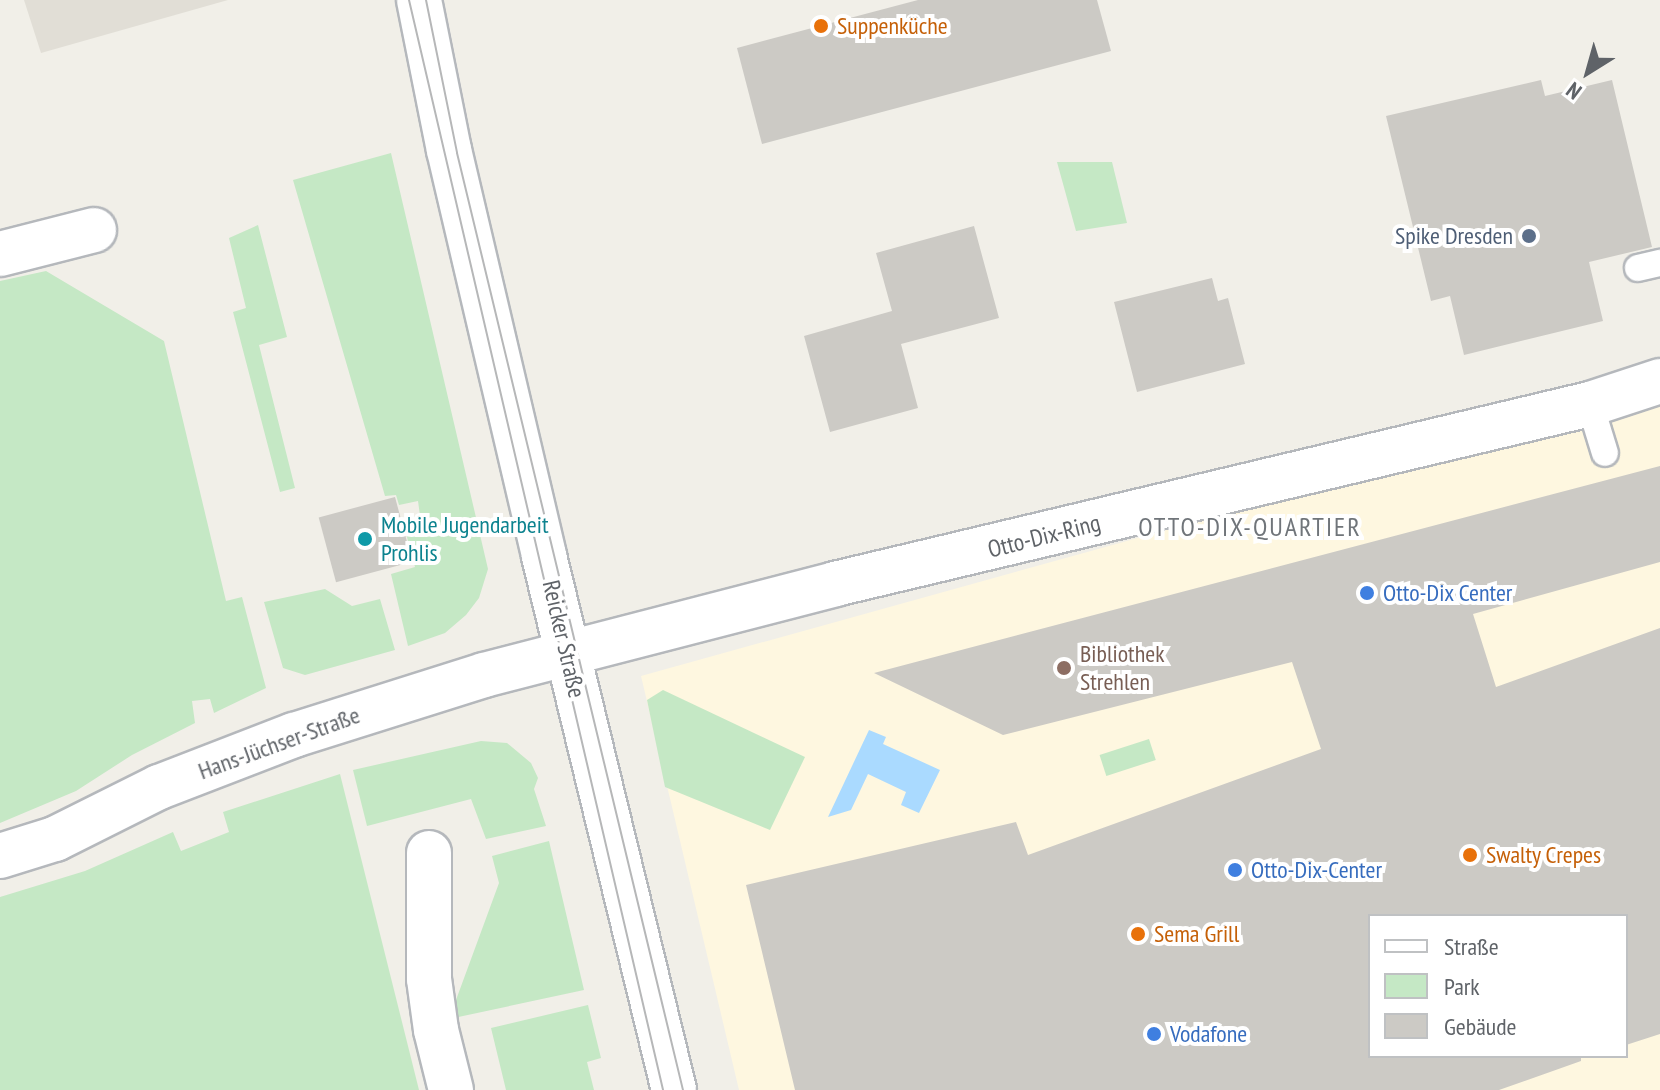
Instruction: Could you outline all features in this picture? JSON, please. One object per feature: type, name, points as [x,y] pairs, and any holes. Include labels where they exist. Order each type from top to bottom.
[{"type":"street","name":"Reicker Straße","points":[[419,0],[453,165],[674,1090]]},
{"type":"street","points":[[0,254],[94,230]]},
{"type":"street","name":"Otto-Dix-Ring","points":[[567,652],[1590,404],[1660,381]]},
{"type":"street","name":"Hans-Jüchser-Straße","points":[[0,856],[55,839],[159,787],[294,735],[567,652]]},
{"type":"street","points":[[429,853],[429,979],[436,1030],[451,1090]]},
{"type":"lane","points":[[1590,404],[1605,453]]},
{"type":"shaded area","points":[[24,0],[228,0],[41,53]]},
{"type":"shaded area","points":[[1660,393],[1660,1090],[739,1090],[641,676]]},
{"type":"green space","points":[[391,153],[488,569],[479,598],[466,615],[445,633],[408,646],[391,574],[415,567],[404,526],[421,523],[418,501],[399,505],[396,495],[385,496],[293,180]]},
{"type":"green space","points":[[1057,162],[1112,162],[1127,223],[1076,231]]},
{"type":"green space","points":[[258,225],[287,337],[259,345],[295,488],[280,492],[233,312],[246,308],[229,238]]},
{"type":"green space","points":[[46,271],[164,341],[226,601],[242,597],[266,688],[214,713],[210,699],[192,701],[195,723],[132,755],[76,791],[0,823],[0,281]]},
{"type":"green space","points":[[325,589],[352,606],[380,599],[395,650],[305,675],[283,668],[264,602]]},
{"type":"green space","points":[[663,690],[805,757],[770,830],[665,787],[647,700]]},
{"type":"green space","points":[[1149,739],[1156,760],[1106,776],[1100,755]]},
{"type":"green space","points":[[481,741],[507,743],[531,763],[538,778],[534,789],[546,826],[486,839],[471,799],[367,826],[353,770]]},
{"type":"green space","points":[[340,774],[419,1090],[0,1090],[0,897],[85,871],[173,832],[181,851],[229,832],[223,812]]},
{"type":"green space","points":[[549,841],[584,990],[449,1019],[499,883],[492,856]]},
{"type":"green space","points":[[588,1005],[601,1058],[587,1062],[594,1090],[506,1090],[491,1028]]},
{"type":"water","points":[[869,730],[886,737],[883,744],[940,770],[919,813],[901,805],[906,792],[868,774],[851,810],[828,817]]},
{"type":"building","points":[[918,0],[1097,0],[1111,51],[762,144],[737,48]]},
{"type":"building","points":[[1541,80],[1545,96],[1612,80],[1652,247],[1589,262],[1603,321],[1464,355],[1450,296],[1431,301],[1386,116]]},
{"type":"building","points":[[974,226],[999,318],[901,344],[918,408],[830,432],[804,336],[892,311],[876,253]]},
{"type":"building","points":[[1212,278],[1218,301],[1228,298],[1245,364],[1137,392],[1114,302]]},
{"type":"building","name":"Otto-Dix-Center","points":[[1660,466],[1660,562],[1473,614],[1496,687],[1660,628],[1660,1034],[1628,1044],[1628,914],[1368,914],[1368,1058],[1581,1058],[1581,1061],[1499,1090],[795,1090],[746,885],[1016,822],[1028,855],[1321,749],[1292,662],[1003,735],[874,673]]},
{"type":"building","name":"Mobile Jugendarbeit Prohlis","points":[[395,497],[412,562],[336,582],[319,517]]},
{"type":"tram line","points":[[409,0],[663,1090]]},
{"type":"tram line","points":[[426,0],[457,153],[683,1090]]},
{"type":"place","name":"Suppenküche","points":[[821,26]]},
{"type":"place","name":"Spike Dresden","points":[[1529,236]]},
{"type":"place","name":"Mobile Jugendarbeit Prohlis","points":[[365,539]]},
{"type":"place","name":"Otto-Dix Center","points":[[1367,593]]},
{"type":"place","name":"Bibliothek Strehlen","points":[[1064,668]]},
{"type":"place","name":"Swalty Crepes","points":[[1470,855]]},
{"type":"place","name":"Otto-Dix-Center","points":[[1235,870]]},
{"type":"place","name":"Sema Grill","points":[[1138,934]]},
{"type":"place","name":"Vodafone","points":[[1154,1034]]},
{"type":"district","name":"OTTO-DIX-QUARTIER","points":[[1250,527]]}]
